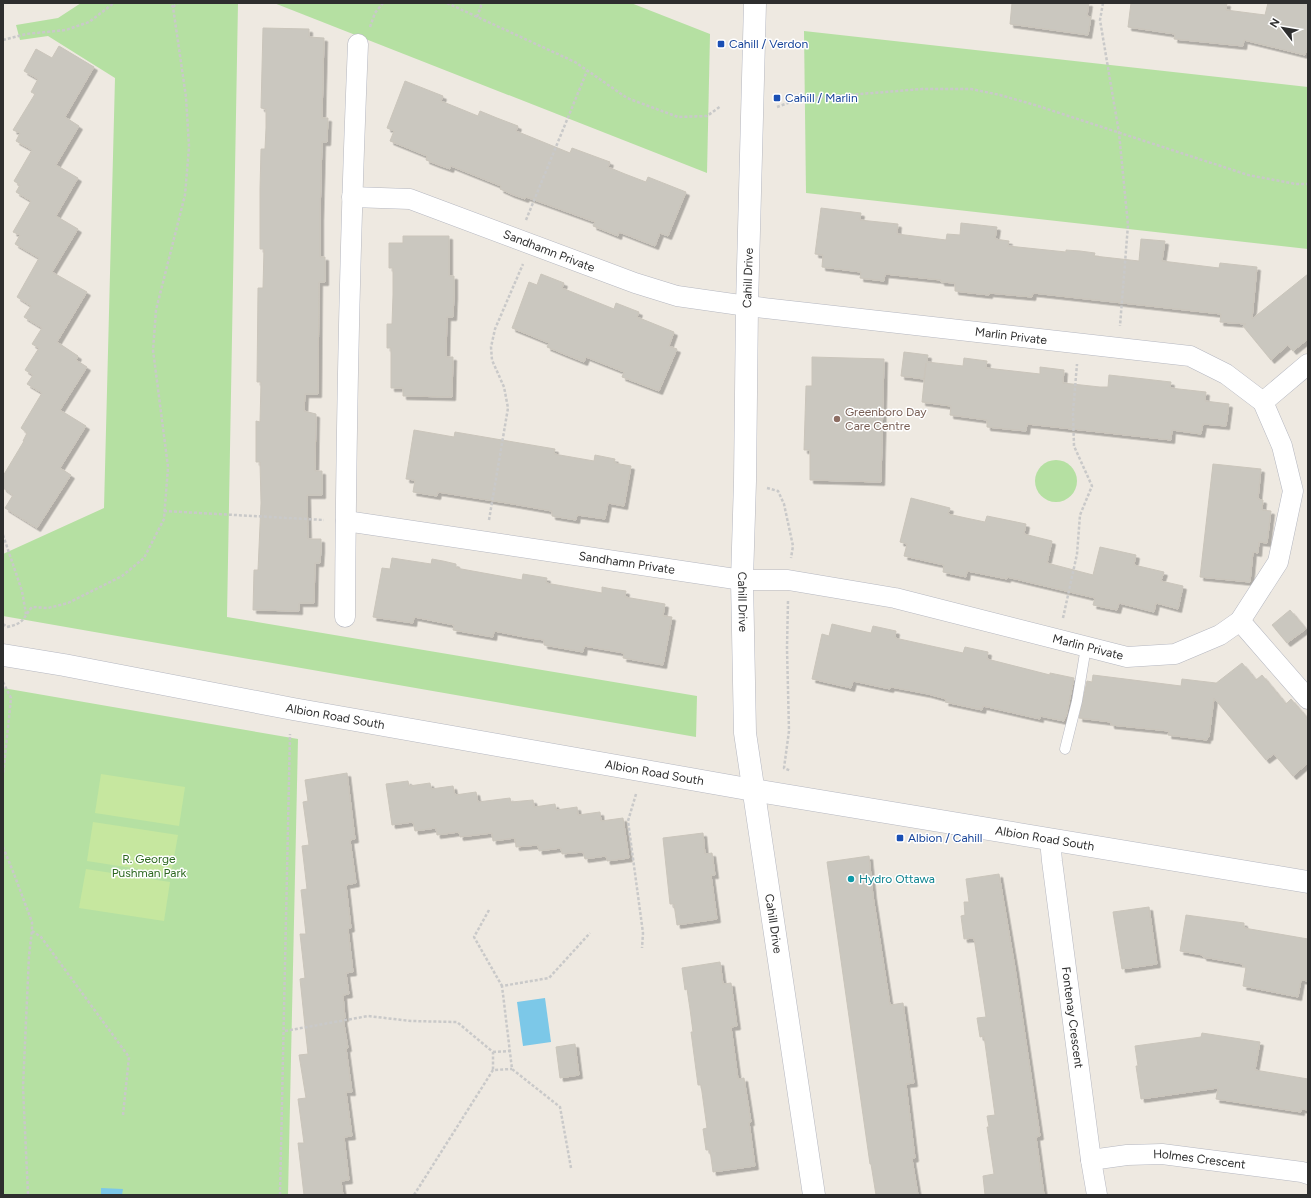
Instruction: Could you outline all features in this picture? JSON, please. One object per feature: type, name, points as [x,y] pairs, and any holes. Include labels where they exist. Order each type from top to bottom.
[{"type":"street","name":"Cahill Drive","points":[[755,3],[742,580],[745,733],[814,1195]]},
{"type":"street","points":[[345,617],[352,197],[358,44]]},
{"type":"street","name":"Sandhamn Private","points":[[352,197],[410,199],[635,283],[677,296],[747,306]]},
{"type":"street","name":"Marlin Private","points":[[742,580],[788,580],[894,598],[1127,657],[1175,654],[1220,635],[1240,621],[1278,562],[1293,491],[1282,446],[1262,402],[1226,374],[1190,356],[747,306]]},
{"type":"street","points":[[1262,402],[1308,364]]},
{"type":"street","name":"Sandhamn Private","points":[[346,521],[742,580]]},
{"type":"street","points":[[1240,621],[1308,698]]},
{"type":"street","name":"Albion Road South","points":[[3,655],[64,665],[293,709],[753,790],[1308,882]]},
{"type":"street","name":"Fontenay Crescent","points":[[1050,840],[1091,1160],[1097,1195]]},
{"type":"street","name":"Holmes Crescent","points":[[1091,1160],[1127,1155],[1162,1154],[1308,1174]]},
{"type":"lane","points":[[1065,749],[1078,702],[1086,647]]},
{"type":"path","points":[[3,40],[26,34],[66,30],[89,22],[114,3]]},
{"type":"path","points":[[3,624],[7,627],[17,625],[23,621],[26,614],[32,607],[48,608],[68,603],[122,576],[144,558],[164,519],[168,467],[153,350],[156,310],[185,195],[189,147],[186,97],[173,7],[170,3]]},
{"type":"path","points":[[173,7],[178,3]]},
{"type":"path","points":[[358,44],[367,34],[375,13],[383,3]]},
{"type":"path","points":[[447,3],[575,62],[627,98],[678,117],[707,116],[721,106]]},
{"type":"path","points":[[476,17],[482,3]]},
{"type":"path","points":[[1103,3],[1100,20],[1118,133],[1128,225],[1118,349]]},
{"type":"path","points":[[486,542],[508,408],[504,387],[492,360],[491,347],[495,329],[525,242],[587,70]]},
{"type":"path","points":[[777,106],[799,99],[922,89],[971,89],[1000,95],[1035,105],[1248,175],[1296,184],[1308,184]]},
{"type":"path","points":[[1058,640],[1077,554],[1080,515],[1092,486],[1074,446],[1073,412],[1079,344]]},
{"type":"path","points":[[745,481],[778,491],[784,504],[793,546],[788,580],[787,648],[789,731],[784,768],[797,774]]},
{"type":"path","points":[[164,511],[346,521]]},
{"type":"path","points":[[3,534],[22,591],[26,614]]},
{"type":"path","points":[[3,682],[11,698],[3,775]]},
{"type":"path","points":[[280,1195],[285,1031],[290,734]]},
{"type":"path","points":[[636,794],[628,821],[643,933],[642,948]]},
{"type":"path","points":[[3,847],[32,922],[23,1087],[28,1195]]},
{"type":"path","points":[[489,910],[474,937],[502,986],[512,1069]]},
{"type":"path","points":[[32,930],[41,937],[129,1057],[123,1115]]},
{"type":"path","points":[[502,986],[549,978],[590,933]]},
{"type":"path","points":[[285,1031],[368,1016],[411,1021],[457,1022],[493,1052],[510,1051]]},
{"type":"path","points":[[414,1195],[493,1070],[493,1052]]},
{"type":"path","points":[[493,1070],[512,1069],[560,1108],[571,1168]]},
{"type":"green space","points":[[81,3],[238,3],[227,617],[697,696],[696,737],[3,616],[3,554],[104,508],[115,78],[48,36],[20,40],[16,25],[58,18]]},
{"type":"green space","points":[[274,3],[631,3],[710,34],[707,173]]},
{"type":"green space","points":[[804,31],[1308,87],[1308,249],[806,193]]},
{"type":"green space","points":[[1056,460],[1071,466],[1077,481],[1071,496],[1056,502],[1041,496],[1035,481],[1041,466]]},
{"type":"green space","name":"R. George Pushman Park","points":[[3,688],[298,739],[288,1195],[3,1195]]},
{"type":"green space","points":[[101,774],[185,787],[179,826],[95,813]]},
{"type":"green space","points":[[93,822],[178,835],[171,874],[87,861]]},
{"type":"green space","points":[[86,869],[170,882],[164,921],[79,908]]},
{"type":"water","points":[[545,998],[551,1042],[523,1046],[517,1002]]},
{"type":"water","points":[[101,1188],[123,1189],[122,1195],[101,1195]]},
{"type":"building","points":[[1012,3],[1089,3],[1087,16],[1091,17],[1088,35],[1010,24]]},
{"type":"building","points":[[1131,3],[1227,3],[1226,10],[1265,15],[1268,3],[1308,3],[1308,45],[1305,55],[1244,40],[1243,46],[1174,39],[1175,34],[1128,27]]},
{"type":"building","points":[[263,28],[309,29],[309,37],[324,38],[322,118],[328,118],[327,142],[322,142],[320,257],[325,257],[325,282],[319,282],[318,394],[305,394],[304,411],[316,414],[315,471],[322,471],[322,495],[307,495],[308,539],[321,539],[321,550],[320,563],[315,563],[314,603],[299,603],[299,611],[253,610],[254,570],[258,570],[261,503],[260,462],[256,462],[256,421],[260,422],[261,382],[257,382],[258,288],[263,288],[264,249],[260,249],[261,149],[265,149],[266,128],[266,109],[261,108]]},
{"type":"building","points":[[59,46],[94,67],[65,117],[79,126],[56,165],[78,178],[56,216],[78,229],[52,272],[87,292],[57,342],[78,356],[76,360],[87,367],[60,410],[86,426],[60,468],[71,475],[37,528],[5,508],[13,495],[3,488],[3,476],[24,441],[27,433],[21,428],[42,393],[27,384],[33,375],[25,370],[39,348],[32,344],[42,328],[24,317],[31,306],[17,297],[39,258],[15,244],[20,235],[13,232],[31,201],[16,192],[20,185],[14,181],[32,150],[16,141],[20,133],[13,130],[35,94],[31,92],[38,79],[24,71],[36,49],[52,58]]},
{"type":"building","points":[[405,81],[443,96],[441,101],[478,116],[480,111],[518,126],[516,131],[570,153],[572,148],[610,162],[608,167],[625,174],[646,182],[648,177],[686,192],[668,236],[660,233],[655,246],[619,232],[618,236],[593,226],[595,222],[526,197],[525,199],[511,194],[500,189],[501,186],[451,166],[450,169],[426,160],[427,156],[390,141],[394,131],[387,128]]},
{"type":"building","points":[[821,208],[861,213],[860,220],[898,224],[897,234],[946,240],[947,234],[960,235],[961,223],[997,227],[995,239],[1009,241],[1008,246],[1066,252],[1066,250],[1080,251],[1095,253],[1094,256],[1139,261],[1141,239],[1165,241],[1162,261],[1219,268],[1220,263],[1257,267],[1252,319],[1308,274],[1308,339],[1293,351],[1288,345],[1271,360],[1243,326],[1246,324],[1220,322],[1221,314],[1033,293],[1032,297],[971,293],[955,291],[955,283],[885,274],[884,281],[860,278],[861,272],[822,267],[823,255],[815,254]]},
{"type":"building","points":[[403,236],[449,236],[449,276],[454,276],[454,296],[453,317],[447,317],[446,357],[453,357],[452,397],[403,396],[403,388],[391,388],[391,348],[387,348],[387,324],[392,324],[393,268],[389,268],[389,243],[403,243]]},
{"type":"building","points":[[541,274],[564,283],[562,288],[614,309],[616,303],[639,312],[637,317],[674,332],[669,346],[677,349],[659,391],[622,377],[624,372],[586,357],[584,362],[547,347],[549,343],[512,328],[529,282],[537,285]]},
{"type":"building","points":[[904,352],[928,355],[927,362],[963,366],[964,358],[987,361],[986,368],[1040,374],[1040,367],[1064,370],[1063,383],[1108,387],[1109,375],[1171,382],[1170,388],[1206,392],[1205,401],[1229,404],[1226,426],[1203,424],[1201,434],[1172,430],[1171,440],[1027,424],[1026,431],[987,427],[987,420],[950,415],[951,406],[922,402],[926,363],[924,379],[901,376]]},
{"type":"building","name":"Greenboro Day Care Centre","points":[[812,357],[884,359],[881,482],[810,480],[810,450],[804,450],[806,386],[812,386]]},
{"type":"building","points":[[414,430],[454,437],[455,432],[555,449],[554,454],[594,461],[595,455],[615,459],[614,463],[631,466],[624,506],[608,503],[605,519],[577,515],[576,520],[552,516],[552,511],[513,504],[438,492],[437,496],[413,492],[415,480],[406,479]]},
{"type":"building","points":[[1213,464],[1261,469],[1258,499],[1263,500],[1262,510],[1271,511],[1267,543],[1259,542],[1258,553],[1253,552],[1250,582],[1200,577]]},
{"type":"building","points":[[911,498],[950,508],[948,514],[985,522],[987,516],[1026,524],[1024,534],[1052,541],[1047,563],[1093,575],[1100,547],[1136,555],[1134,565],[1164,572],[1161,581],[1183,586],[1178,609],[1156,603],[1154,612],[1119,603],[1117,610],[1093,605],[1095,598],[1007,577],[1007,579],[967,571],[966,577],[943,572],[944,565],[904,556],[907,544],[900,542]]},
{"type":"building","points":[[392,558],[431,564],[432,559],[456,564],[456,568],[522,580],[523,574],[547,578],[546,583],[602,593],[602,587],[626,591],[625,597],[665,604],[663,616],[672,617],[663,665],[623,658],[624,653],[584,646],[583,652],[544,645],[544,640],[494,631],[493,637],[453,630],[454,625],[414,617],[413,623],[373,617],[382,568],[390,569]]},
{"type":"building","points":[[1290,610],[1306,629],[1287,643],[1272,625]]},
{"type":"building","points":[[832,624],[871,633],[873,626],[896,631],[895,638],[963,653],[965,647],[988,652],[987,659],[1050,675],[1050,673],[1074,678],[1066,717],[1064,721],[1040,716],[1040,719],[983,706],[982,710],[945,702],[946,699],[928,694],[891,687],[890,689],[853,681],[851,688],[812,679],[822,634],[829,636]]},
{"type":"building","points":[[1242,663],[1256,680],[1262,675],[1286,704],[1291,699],[1308,719],[1308,763],[1293,776],[1274,754],[1266,760],[1214,698],[1209,737],[1207,737],[1207,740],[1168,735],[1169,731],[1111,725],[1111,722],[1079,718],[1087,681],[1092,682],[1093,675],[1181,686],[1182,679],[1216,683],[1215,684]]},
{"type":"building","points":[[347,773],[355,839],[350,840],[356,883],[346,885],[351,928],[348,929],[353,972],[346,973],[349,994],[343,995],[345,1018],[343,1018],[348,1048],[346,1048],[352,1092],[346,1092],[352,1136],[344,1137],[349,1180],[341,1181],[343,1195],[304,1195],[298,1143],[304,1143],[298,1099],[306,1098],[299,1055],[308,1054],[300,979],[305,978],[300,934],[306,934],[301,890],[307,889],[302,846],[309,845],[303,802],[308,801],[305,780]]},
{"type":"building","points":[[408,781],[409,786],[430,783],[431,789],[453,786],[455,795],[476,792],[478,802],[510,798],[511,802],[533,800],[534,807],[555,804],[556,810],[577,807],[578,815],[600,812],[601,821],[623,818],[629,858],[607,861],[606,856],[585,859],[583,852],[562,854],[561,848],[539,851],[538,845],[516,847],[515,838],[493,841],[492,833],[460,837],[459,832],[437,835],[436,828],[415,831],[413,822],[392,825],[386,784]]},
{"type":"building","points":[[703,833],[705,854],[712,853],[715,875],[711,875],[717,919],[677,925],[674,904],[670,904],[663,838]]},
{"type":"building","points":[[869,856],[873,896],[890,1005],[903,1003],[914,1083],[906,1084],[915,1158],[912,1159],[918,1195],[876,1195],[870,1164],[827,862]]},
{"type":"building","points":[[999,874],[1015,968],[1040,1136],[1036,1137],[1044,1195],[985,1195],[983,1176],[994,1174],[987,1127],[989,1127],[987,1116],[995,1115],[984,1036],[980,1037],[977,1018],[986,1017],[974,938],[964,939],[961,916],[965,915],[964,902],[969,902],[966,879]]},
{"type":"building","points":[[1149,907],[1157,964],[1122,969],[1113,912]]},
{"type":"building","points":[[1186,915],[1244,923],[1244,928],[1308,939],[1308,981],[1301,980],[1298,997],[1243,986],[1246,967],[1243,967],[1243,964],[1203,957],[1203,955],[1180,951]]},
{"type":"building","points":[[720,962],[723,984],[731,983],[737,1026],[731,1027],[738,1079],[744,1078],[751,1122],[749,1122],[755,1166],[713,1172],[710,1150],[706,1150],[703,1129],[707,1128],[701,1085],[698,1085],[691,1032],[693,1032],[690,1009],[687,989],[685,990],[682,968]]},
{"type":"building","points":[[1202,1033],[1260,1042],[1255,1070],[1308,1079],[1308,1110],[1301,1109],[1301,1112],[1216,1099],[1218,1088],[1141,1099],[1136,1066],[1138,1066],[1135,1046],[1201,1037]]},
{"type":"building","points":[[575,1044],[579,1075],[560,1078],[556,1047]]},
{"type":"place","name":"Cahill / Verdon","points":[[721,44]]},
{"type":"place","name":"Cahill / Marlin","points":[[777,98]]},
{"type":"place","name":"Greenboro Day Care Centre","points":[[837,419]]},
{"type":"place","name":"Albion / Cahill","points":[[900,838]]},
{"type":"place","name":"Hydro Ottawa","points":[[851,879]]}]
